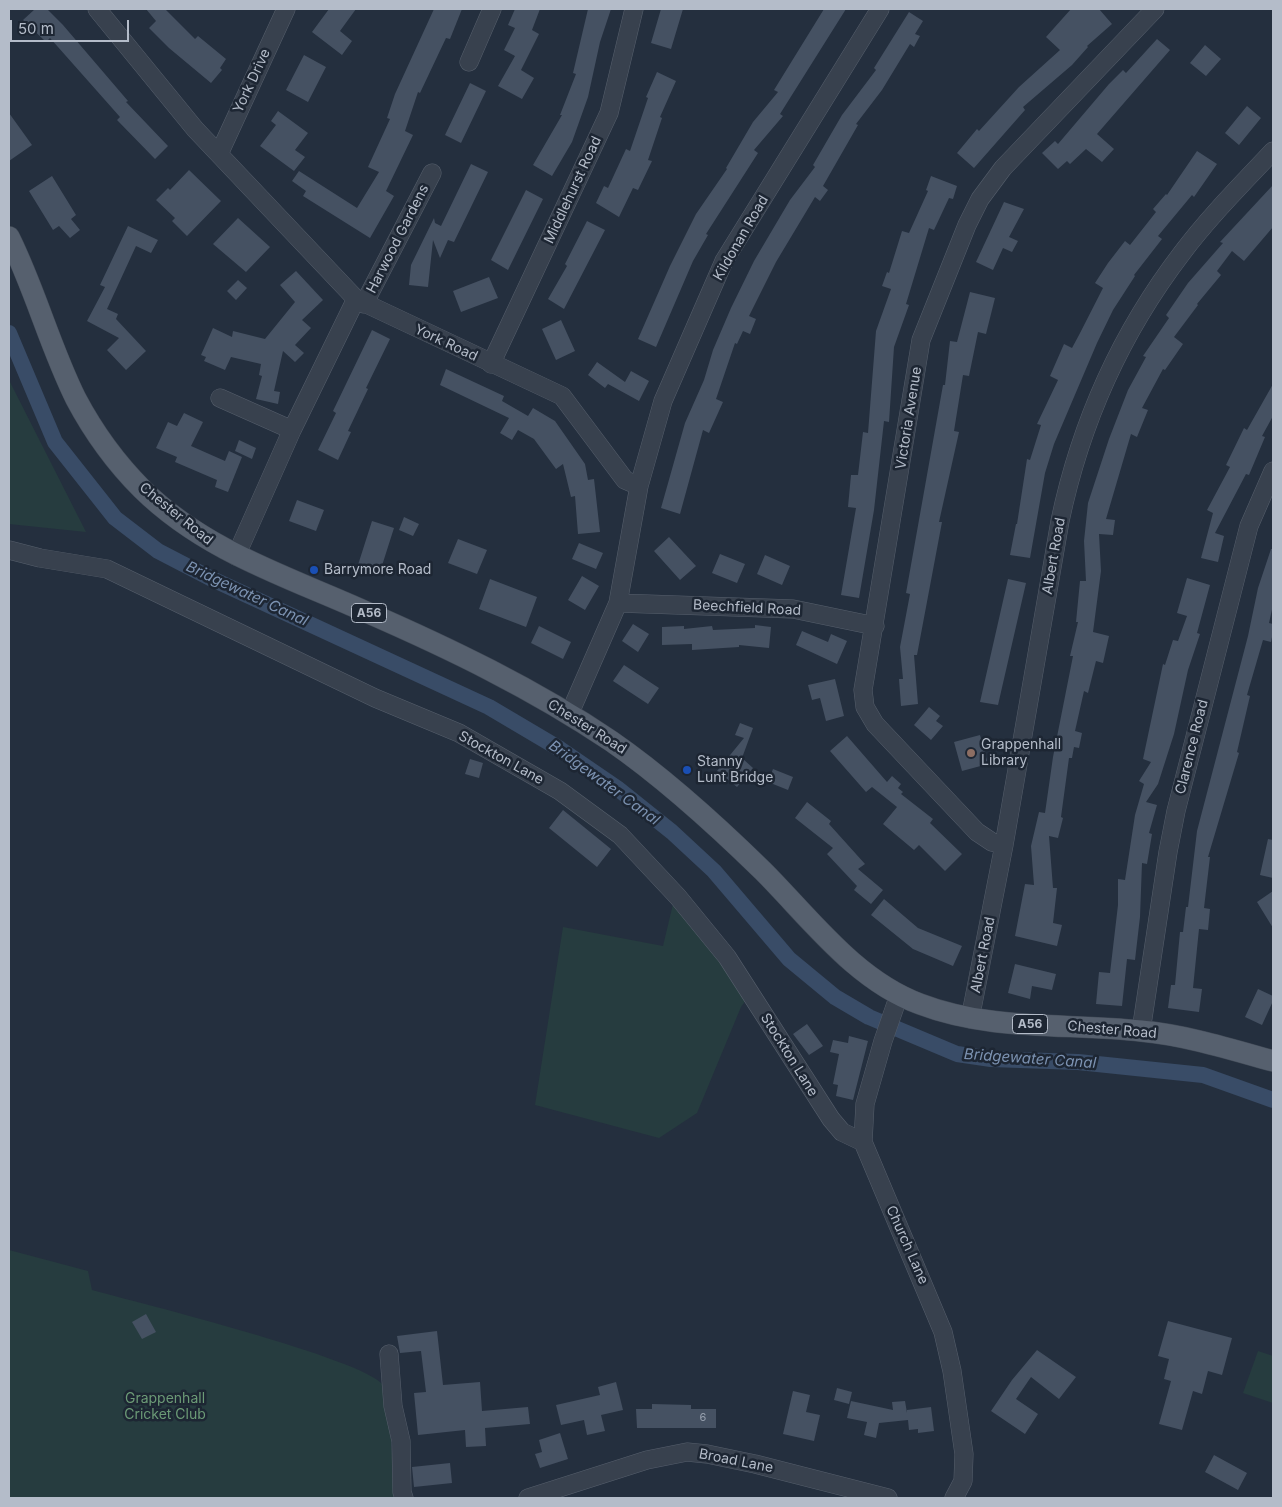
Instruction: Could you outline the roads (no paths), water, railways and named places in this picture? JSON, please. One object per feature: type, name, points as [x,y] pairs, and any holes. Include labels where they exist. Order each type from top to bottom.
[{"type":"main road","name":"Chester Road","points":[[9,237],[26,272],[76,398],[102,441],[142,489],[187,527],[236,556],[452,651],[511,681],[618,746],[673,788],[760,869],[847,957],[878,982],[896,1005],[927,1007],[970,1018],[1141,1031],[1273,1061]]},
{"type":"street","name":"York Road","points":[[97,9],[195,129],[360,302],[562,396],[625,480],[639,486]]},
{"type":"street","name":"York Drive","points":[[219,154],[286,9]]},
{"type":"street","points":[[470,62],[492,9]]},
{"type":"street","name":"Middlehurst Road","points":[[491,364],[609,113],[634,9]]},
{"type":"street","name":"Kildonan Road","points":[[639,486],[663,401],[724,261],[880,9]]},
{"type":"street","name":"Victoria Avenue","points":[[1004,845],[992,842],[977,832],[875,724],[865,707],[863,690],[921,340],[967,225],[980,199],[1003,168],[1155,9]]},
{"type":"street","name":"Albert Road","points":[[970,1018],[1004,845],[1060,521],[1070,474],[1088,420],[1115,358],[1145,306],[1182,252],[1273,151]]},
{"type":"street","name":"Harwood Gardens","points":[[360,302],[432,173]]},
{"type":"street","points":[[236,556],[292,430],[360,302]]},
{"type":"street","points":[[220,398],[292,430]]},
{"type":"street","name":"Clarence Road","points":[[1141,1031],[1176,810],[1249,526],[1273,471]]},
{"type":"street","points":[[569,715],[618,603],[639,486]]},
{"type":"street","name":"Stockton Lane","points":[[9,550],[40,558],[107,569],[375,698],[459,733],[560,790],[620,835],[678,898],[727,957],[831,1119],[842,1132],[863,1142]]},
{"type":"street","name":"Beechfield Road","points":[[618,603],[794,608],[874,626]]},
{"type":"street","name":"Church Lane","points":[[896,1005],[883,1041],[865,1104],[863,1142],[943,1332],[952,1371],[964,1454],[962,1481],[954,1498]]},
{"type":"street","points":[[389,1354],[392,1406],[401,1441],[402,1492],[404,1498]]},
{"type":"street","name":"Broad Lane","points":[[528,1498],[647,1460],[687,1452],[707,1454],[755,1464],[888,1498]]},
{"type":"waterway","name":"Bridgewater Canal","points":[[9,333],[55,442],[115,518],[158,551],[210,578],[489,707],[560,749],[617,788],[672,832],[714,871],[789,959],[835,997],[869,1017],[957,1054],[991,1059],[1078,1062],[1203,1075],[1273,1100]]},
{"type":"place","name":"Barrymore Road","points":[[314,570]]},
{"type":"place","name":"Grappenhall Library","points":[[971,753]]},
{"type":"place","name":"Stanny Lunt Bridge","points":[[687,770]]},
{"type":"park label","name":"Grappenhall Cricket Club","points":[[165,1408]]}]
